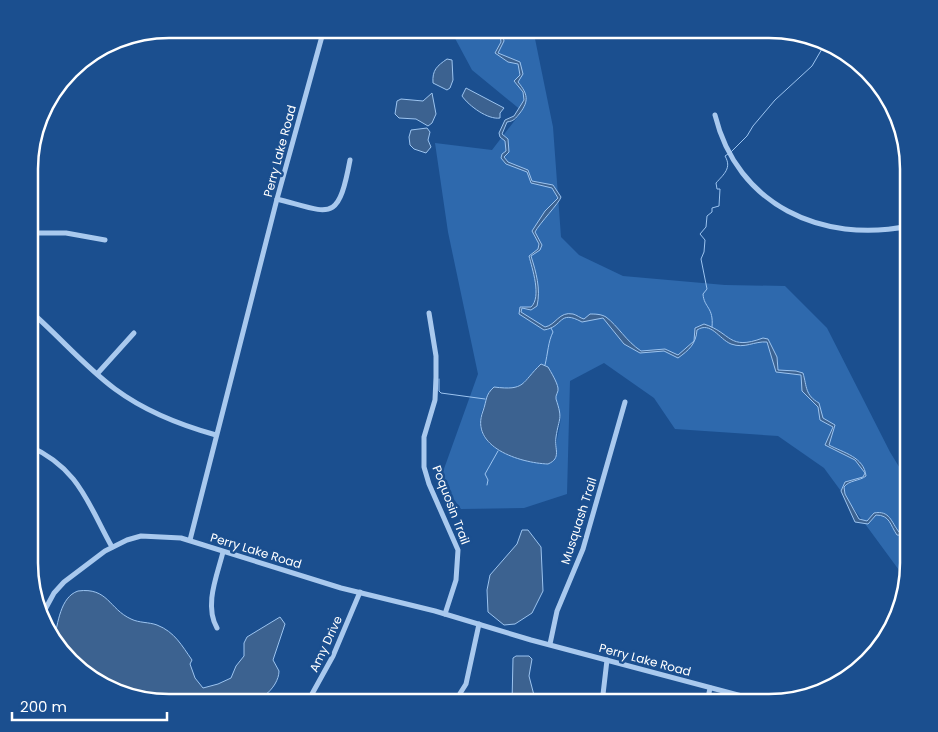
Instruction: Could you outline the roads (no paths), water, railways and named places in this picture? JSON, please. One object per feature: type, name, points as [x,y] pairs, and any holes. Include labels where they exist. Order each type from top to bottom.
[{"type":"street","name":"Perry Lake Road","points":[[322,38],[277,199],[190,540],[223,552],[360,592],[733,694]]},
{"type":"street","points":[[715,115],[730,156],[740,170],[754,187],[784,210],[811,221],[850,230],[885,231],[900,228]]},
{"type":"street","points":[[277,199],[316,210],[327,211],[335,207],[344,185],[350,160]]},
{"type":"street","points":[[37,233],[66,233],[105,240]]},
{"type":"street","name":"Poquosin Trail","points":[[429,314],[436,356],[436,376],[435,400],[424,437],[424,467],[429,484],[458,550],[456,580],[444,614]]},
{"type":"street","points":[[37,318],[97,374],[126,397],[158,415],[216,435]]},
{"type":"street","points":[[97,374],[134,333]]},
{"type":"street","name":"Musquash Trail","points":[[550,644],[557,611],[583,549],[625,402]]},
{"type":"street","points":[[38,451],[71,474],[112,547]]},
{"type":"street","points":[[46,608],[54,593],[64,582],[112,547],[127,540],[146,536],[190,540]]},
{"type":"street","points":[[217,628],[211,613],[212,597],[223,552]]},
{"type":"street","name":"Amy Drive","points":[[312,694],[333,656],[360,592]]},
{"type":"street","points":[[460,694],[466,684],[479,624]]},
{"type":"street","points":[[603,694],[607,660]]},
{"type":"street","points":[[709,694],[710,688]]},
{"type":"waterway","points":[[731,152],[747,136],[775,100],[812,66],[822,49]]},
{"type":"waterway","points":[[712,327],[712,315],[703,294],[707,289],[701,259],[705,240],[700,234],[706,227],[707,216],[712,212],[712,208],[719,206],[720,189],[717,189],[716,183],[726,171],[728,164],[725,156],[728,154]]},
{"type":"waterway","points":[[545,365],[553,332],[551,328]]},
{"type":"waterway","points":[[439,379],[439,391],[441,393],[485,399]]},
{"type":"waterway","points":[[487,485],[488,480],[485,474],[498,451]]}]
